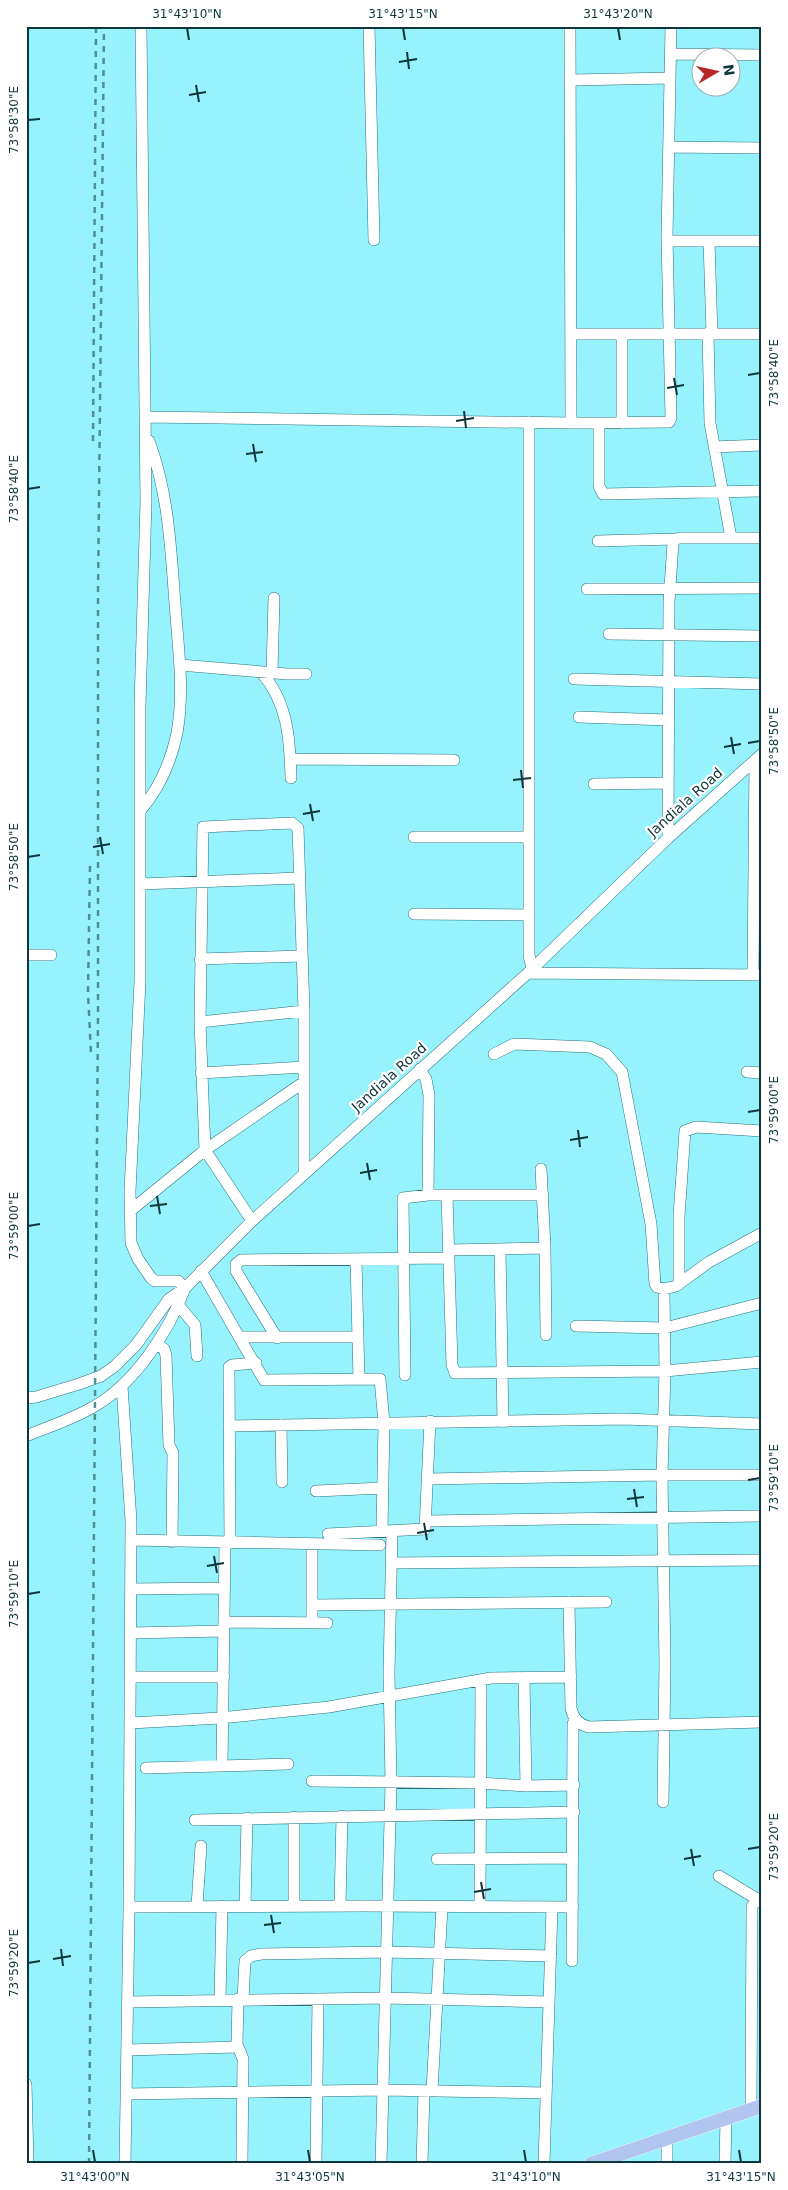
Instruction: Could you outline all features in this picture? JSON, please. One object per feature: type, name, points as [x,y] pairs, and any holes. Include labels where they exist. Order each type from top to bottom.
[{"type":"main road","points":[[591,2164],[613,2160],[667,2138],[756,2108]]},
{"type":"street","points":[[26,1436],[94,1407],[122,1386],[140,1367],[156,1344],[179,1306],[186,1288],[178,1281],[155,1281],[142,1266],[131,1244],[130,1211],[140,981],[140,705],[146,502],[141,26]]},
{"type":"street","points":[[369,26],[374,240]]},
{"type":"street","points":[[570,26],[570,423]]},
{"type":"street","points":[[146,417],[570,423],[670,421],[668,241],[671,26]]},
{"type":"street","points":[[671,54],[762,55]]},
{"type":"street","points":[[571,80],[670,78]]},
{"type":"street","points":[[669,148],[762,148]]},
{"type":"street","points":[[668,241],[762,241]]},
{"type":"street","points":[[709,241],[710,423],[731,538]]},
{"type":"street","points":[[570,334],[762,334]]},
{"type":"street","points":[[622,334],[622,422]]},
{"type":"street","points":[[529,422],[530,971],[758,975],[758,757]]},
{"type":"street","points":[[599,423],[599,486],[601,493],[762,491]]},
{"type":"street","points":[[140,811],[152,796],[171,757],[177,733],[182,696],[170,533],[158,466],[146,432]]},
{"type":"street","points":[[714,447],[762,445]]},
{"type":"street","points":[[598,541],[762,538]]},
{"type":"street","points":[[668,838],[671,550],[672,543],[676,539]]},
{"type":"street","points":[[587,589],[762,588]]},
{"type":"street","points":[[274,598],[266,673],[288,728],[291,778]]},
{"type":"street","points":[[609,634],[762,636]]},
{"type":"street","points":[[180,665],[266,673],[306,674]]},
{"type":"street","points":[[574,679],[762,684]]},
{"type":"street","points":[[579,717],[668,720]]},
{"type":"street","name":"Jandiala Road","points":[[26,1398],[36,1397],[94,1378],[115,1366],[136,1345],[169,1298],[186,1288],[252,1221],[530,971],[668,838],[758,757]]},
{"type":"street","points":[[291,759],[454,760]]},
{"type":"street","points":[[594,784],[668,783]]},
{"type":"street","points":[[252,1221],[205,1150],[200,1022],[203,827],[294,824],[298,828],[304,1012],[304,1174]]},
{"type":"street","points":[[414,836],[529,837]]},
{"type":"street","points":[[140,884],[299,878]]},
{"type":"street","points":[[414,914],[529,915]]},
{"type":"street","points":[[26,955],[51,955]]},
{"type":"street","points":[[200,959],[302,956]]},
{"type":"street","points":[[200,1022],[304,1012]]},
{"type":"street","points":[[494,1054],[514,1044],[590,1047],[606,1054],[615,1062],[623,1074],[651,1224],[655,1284],[659,1288],[664,1289],[679,1284],[709,1262],[762,1233]]},
{"type":"street","points":[[201,1073],[304,1067]]},
{"type":"street","points":[[420,1069],[428,1086],[429,1095],[428,1195]]},
{"type":"street","points":[[748,1072],[762,1073]]},
{"type":"street","points":[[130,1211],[205,1150],[304,1082]]},
{"type":"street","points":[[679,1284],[679,1216],[685,1131],[696,1127],[762,1131]]},
{"type":"street","points":[[541,1169],[546,1248],[546,1335]]},
{"type":"street","points":[[405,1375],[403,1200],[407,1197],[428,1195],[542,1195]]},
{"type":"street","points":[[447,1195],[453,1369],[458,1374],[666,1371],[762,1362]]},
{"type":"street","points":[[277,1338],[236,1271],[238,1262],[246,1259],[403,1258],[500,1249],[546,1248]]},
{"type":"street","points":[[500,1249],[503,1422]]},
{"type":"street","points":[[356,1259],[359,1379]]},
{"type":"street","points":[[201,1271],[256,1363],[261,1377],[266,1381],[380,1379],[384,1423],[383,1488],[391,1563],[389,1695],[392,1741],[381,2164]]},
{"type":"street","points":[[663,1802],[665,1561],[662,1474],[666,1371],[664,1289]]},
{"type":"street","points":[[576,1326],[664,1328],[762,1303]]},
{"type":"street","points":[[179,1306],[194,1325],[197,1356]]},
{"type":"street","points":[[240,1337],[358,1337]]},
{"type":"street","points":[[156,1344],[164,1349],[166,1355],[169,1445],[173,1453],[172,1542]]},
{"type":"street","points":[[222,1766],[224,1588],[230,1426],[229,1367],[232,1365],[256,1363]]},
{"type":"street","points":[[122,1386],[130,1499],[131,1633],[130,1907],[125,2164]]},
{"type":"street","points":[[230,1426],[623,1419],[664,1422],[762,1424]]},
{"type":"street","points":[[328,1534],[426,1529],[430,1421]]},
{"type":"street","points":[[281,1425],[282,1482]]},
{"type":"street","points":[[428,1479],[662,1474],[762,1475]]},
{"type":"street","points":[[316,1491],[383,1488]]},
{"type":"street","points":[[427,1521],[762,1516]]},
{"type":"street","points":[[130,1540],[380,1545]]},
{"type":"street","points":[[312,1544],[312,1623]]},
{"type":"street","points":[[391,1563],[762,1560]]},
{"type":"street","points":[[130,1589],[224,1588]]},
{"type":"street","points":[[569,1602],[571,1708],[575,1719],[579,1723],[589,1727],[762,1722]]},
{"type":"street","points":[[313,1604],[606,1602]]},
{"type":"street","points":[[131,1633],[224,1626],[327,1623]]},
{"type":"street","points":[[131,1677],[224,1676]]},
{"type":"street","points":[[131,1723],[224,1718],[329,1707],[481,1680],[570,1677]]},
{"type":"street","points":[[524,1678],[526,1786]]},
{"type":"street","points":[[480,1907],[481,1680]]},
{"type":"street","points":[[572,1961],[575,1719]]},
{"type":"street","points":[[146,1768],[288,1764]]},
{"type":"street","points":[[312,1781],[480,1783],[526,1786],[574,1785]]},
{"type":"street","points":[[195,1820],[574,1812]]},
{"type":"street","points":[[340,1906],[342,1816]]},
{"type":"street","points":[[294,1817],[294,1906]]},
{"type":"street","points":[[245,1906],[248,1818]]},
{"type":"street","points":[[197,1906],[201,1846]]},
{"type":"street","points":[[436,1860],[572,1858]]},
{"type":"street","points":[[720,1876],[759,1901],[752,1906],[756,2108]]},
{"type":"street","points":[[220,2000],[222,1906]]},
{"type":"street","points":[[130,1907],[573,1907]]},
{"type":"street","points":[[422,2164],[437,1999],[442,1907]]},
{"type":"street","points":[[544,2164],[552,1907]]},
{"type":"street","points":[[242,2164],[242,2055],[238,2047],[245,1961],[251,1956],[387,1952],[551,1956]]},
{"type":"street","points":[[128,2002],[385,1998],[549,2002]]},
{"type":"street","points":[[316,2164],[318,1999]]},
{"type":"street","points":[[127,2050],[238,2047]]},
{"type":"street","points":[[26,2084],[28,2164]]},
{"type":"street","points":[[126,2094],[382,2090],[546,2093]]},
{"type":"street","points":[[725,2164],[726,2118]]},
{"type":"street","points":[[667,2138],[667,2164]]},
{"type":"railway","points":[[93,441],[96,26]]},
{"type":"railway","points":[[89,2164],[98,1014],[98,593],[104,26]]},
{"type":"railway","points":[[90,866],[88,992],[91,1054]]}]
